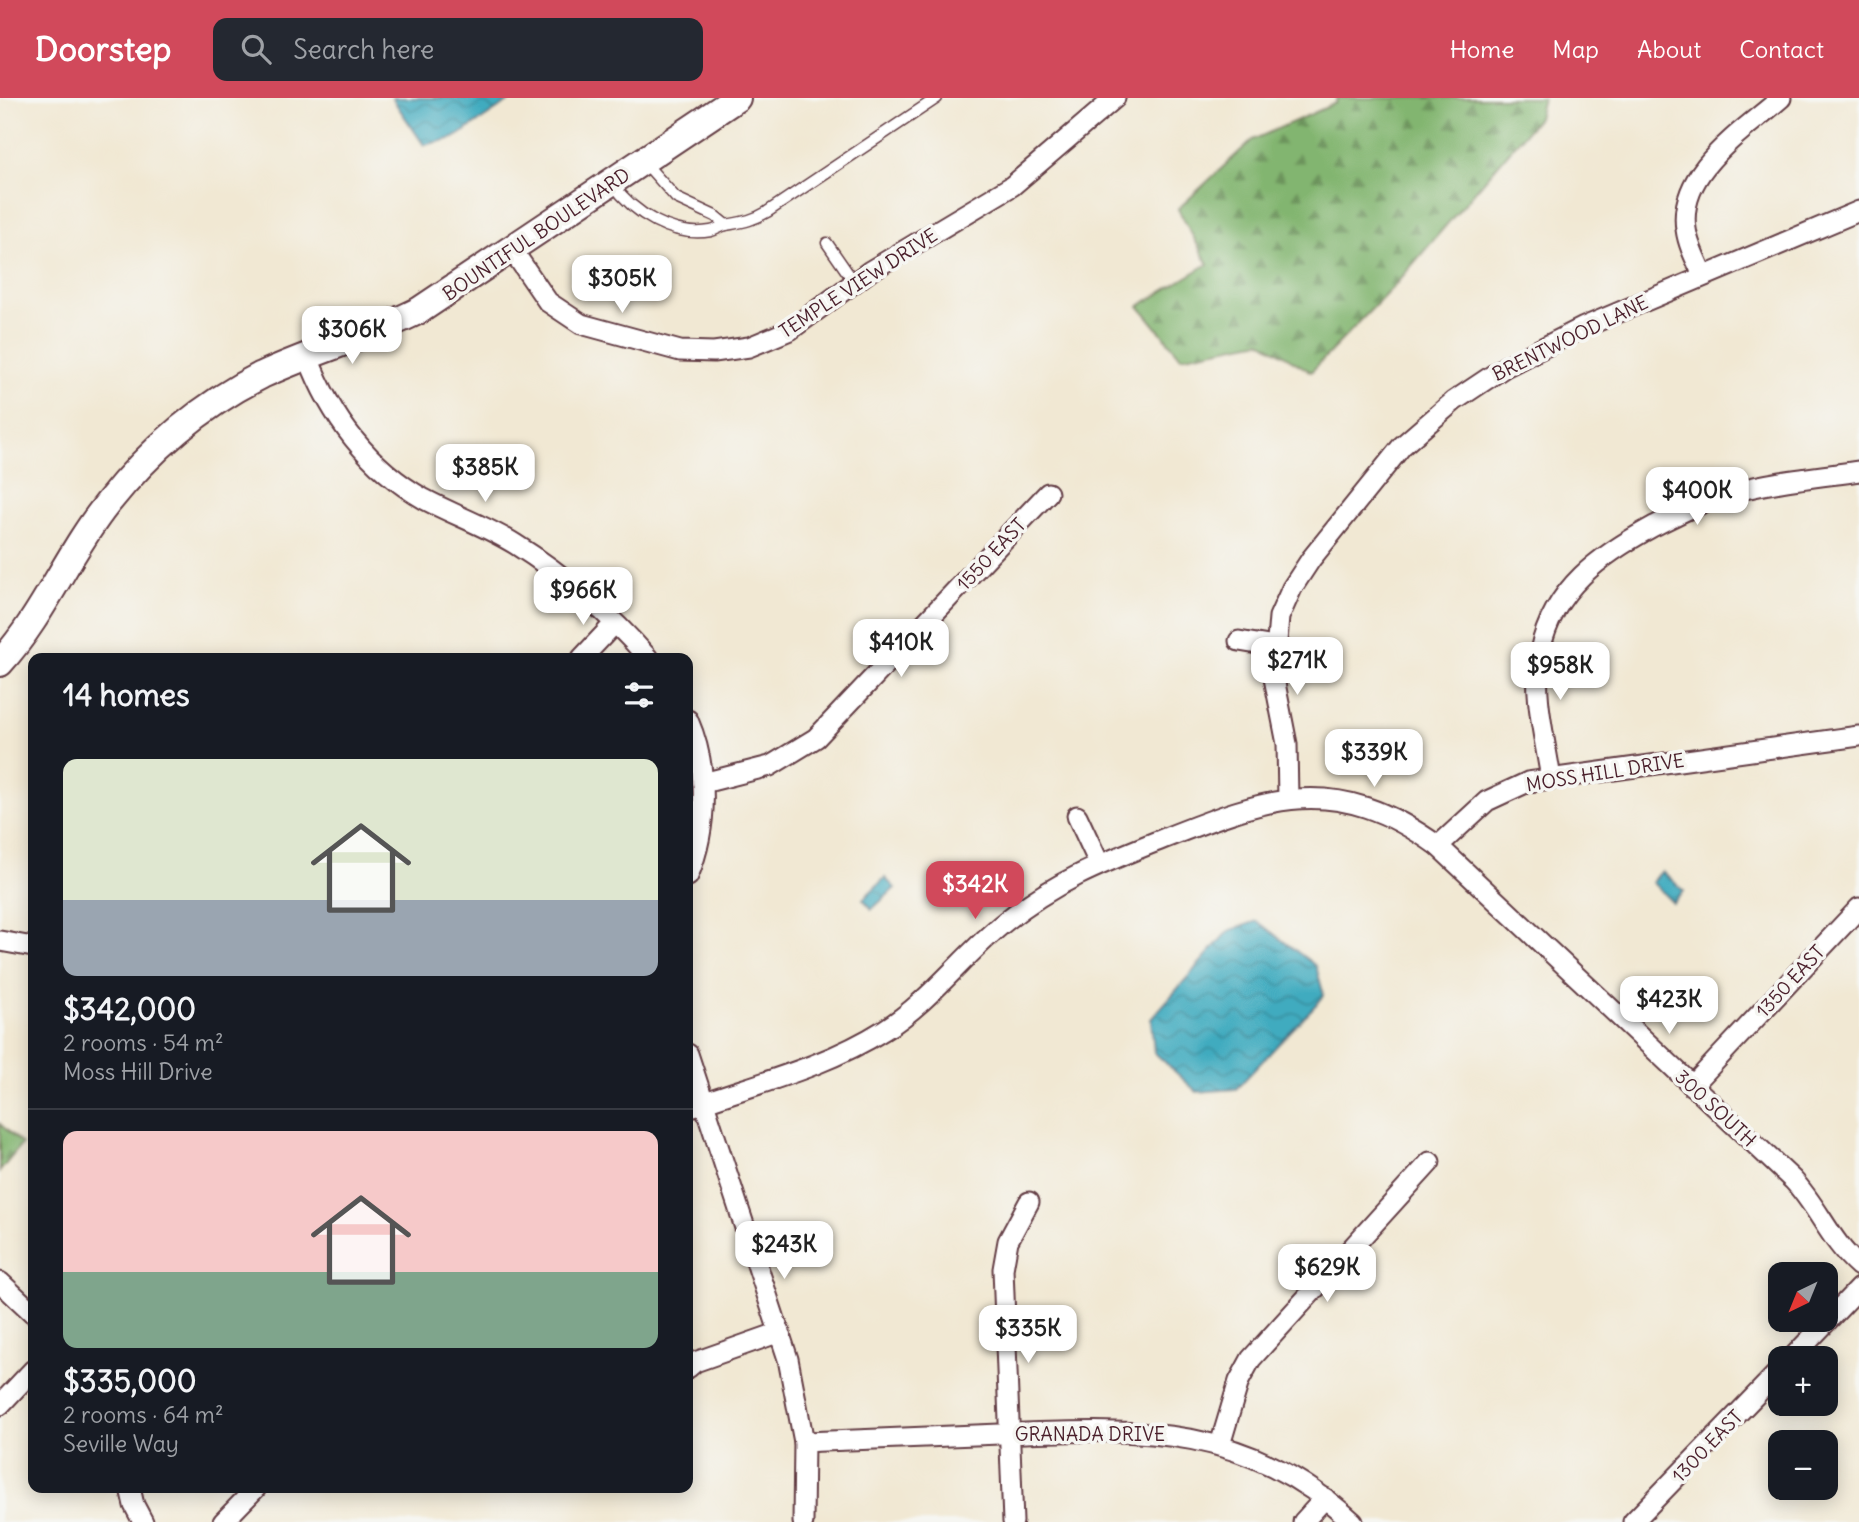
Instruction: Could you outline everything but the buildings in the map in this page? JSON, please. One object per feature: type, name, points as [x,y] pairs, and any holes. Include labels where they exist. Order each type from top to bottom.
[{"type":"main road","name":"BOUNTIFUL BOULEVARD","points":[[0,663],[36,619],[107,505],[175,433],[228,394],[263,375],[394,324],[513,251],[737,98]]},
{"type":"street","name":"TEMPLE VIEW DRIVE","points":[[513,251],[539,292],[569,319],[660,346],[699,352],[749,347],[780,336],[853,282],[1012,187],[1115,98]]},
{"type":"street","points":[[1703,275],[1685,226],[1687,199],[1693,185],[1712,161],[1781,98]]},
{"type":"street","name":"BRENTWOOD LANE","points":[[1288,798],[1289,757],[1275,691],[1275,647],[1285,602],[1311,559],[1377,474],[1430,422],[1505,367],[1584,327],[1859,211]]},
{"type":"street","points":[[308,357],[323,395],[343,427],[387,472],[423,498],[521,548],[561,576],[643,653]]},
{"type":"street","points":[[1551,779],[1538,668],[1549,621],[1557,605],[1579,577],[1625,542],[1712,499],[1753,488],[1859,471]]},
{"type":"street","name":"1550 EAST","points":[[703,783],[770,766],[816,738],[1048,493]]},
{"type":"street","points":[[587,653],[614,624]]},
{"type":"street","points":[[1239,641],[1275,647]]},
{"type":"street","points":[[693,734],[703,783],[701,828],[693,858]]},
{"type":"street","name":"MOSS HILL DRIVE","points":[[1438,846],[1487,801],[1514,787],[1551,779],[1859,736]]},
{"type":"street","points":[[696,1105],[810,1067],[868,1040],[912,1010],[989,935],[1021,909],[1099,863],[1245,807],[1288,798],[1326,800],[1367,808],[1405,825],[1438,846]]},
{"type":"street","points":[[1077,817],[1099,863]]},
{"type":"street","name":"300 SOUTH","points":[[1438,846],[1793,1181],[1811,1201],[1834,1241],[1859,1266]]},
{"type":"street","name":"1350 EAST","points":[[1692,1086],[1859,908]]},
{"type":"street","points":[[0,941],[28,946]]},
{"type":"street","points":[[693,1086],[696,1105],[779,1332],[795,1387],[804,1442],[803,1522]]},
{"type":"street","points":[[1220,1445],[1239,1381],[1251,1359],[1430,1162]]},
{"type":"street","points":[[1013,1522],[1003,1269],[1008,1241],[1029,1202]]},
{"type":"street","points":[[0,1282],[28,1308]]},
{"type":"street","points":[[1803,1346],[1859,1288]]},
{"type":"street","points":[[693,1364],[779,1332]]},
{"type":"street","points":[[0,1405],[28,1375]]},
{"type":"street","name":"1300 EAST","points":[[1633,1522],[1768,1382]]},
{"type":"street","name":"GRANADA DRIVE","points":[[804,1442],[1143,1431],[1220,1445],[1275,1467],[1325,1498],[1353,1522]]},
{"type":"street","points":[[131,1493],[143,1522]]},
{"type":"street","points":[[223,1522],[251,1493]]},
{"type":"street","points":[[1303,1522],[1325,1498]]},
{"type":"lane","points":[[613,183],[630,206],[670,227],[712,232],[726,225],[747,222],[767,212],[937,98]]},
{"type":"lane","points":[[644,162],[660,184],[676,198],[715,216],[726,225]]},
{"type":"lane","points":[[827,243],[853,282]]},
{"type":"green space","points":[[1337,98],[1543,98],[1538,118],[1395,285],[1311,372],[1261,341],[1181,357],[1139,306],[1208,264],[1178,209],[1252,140],[1336,103]]},
{"type":"green space","points":[[0,1124],[22,1144],[0,1171]]},
{"type":"water","points":[[392,98],[514,98],[454,138],[424,145]]},
{"type":"water","points":[[1662,871],[1684,891],[1673,903],[1652,882]]},
{"type":"water","points":[[885,878],[895,888],[872,909],[863,899]]},
{"type":"water","points":[[1257,921],[1316,966],[1324,996],[1236,1089],[1197,1092],[1154,1052],[1151,1019],[1228,931]]}]
